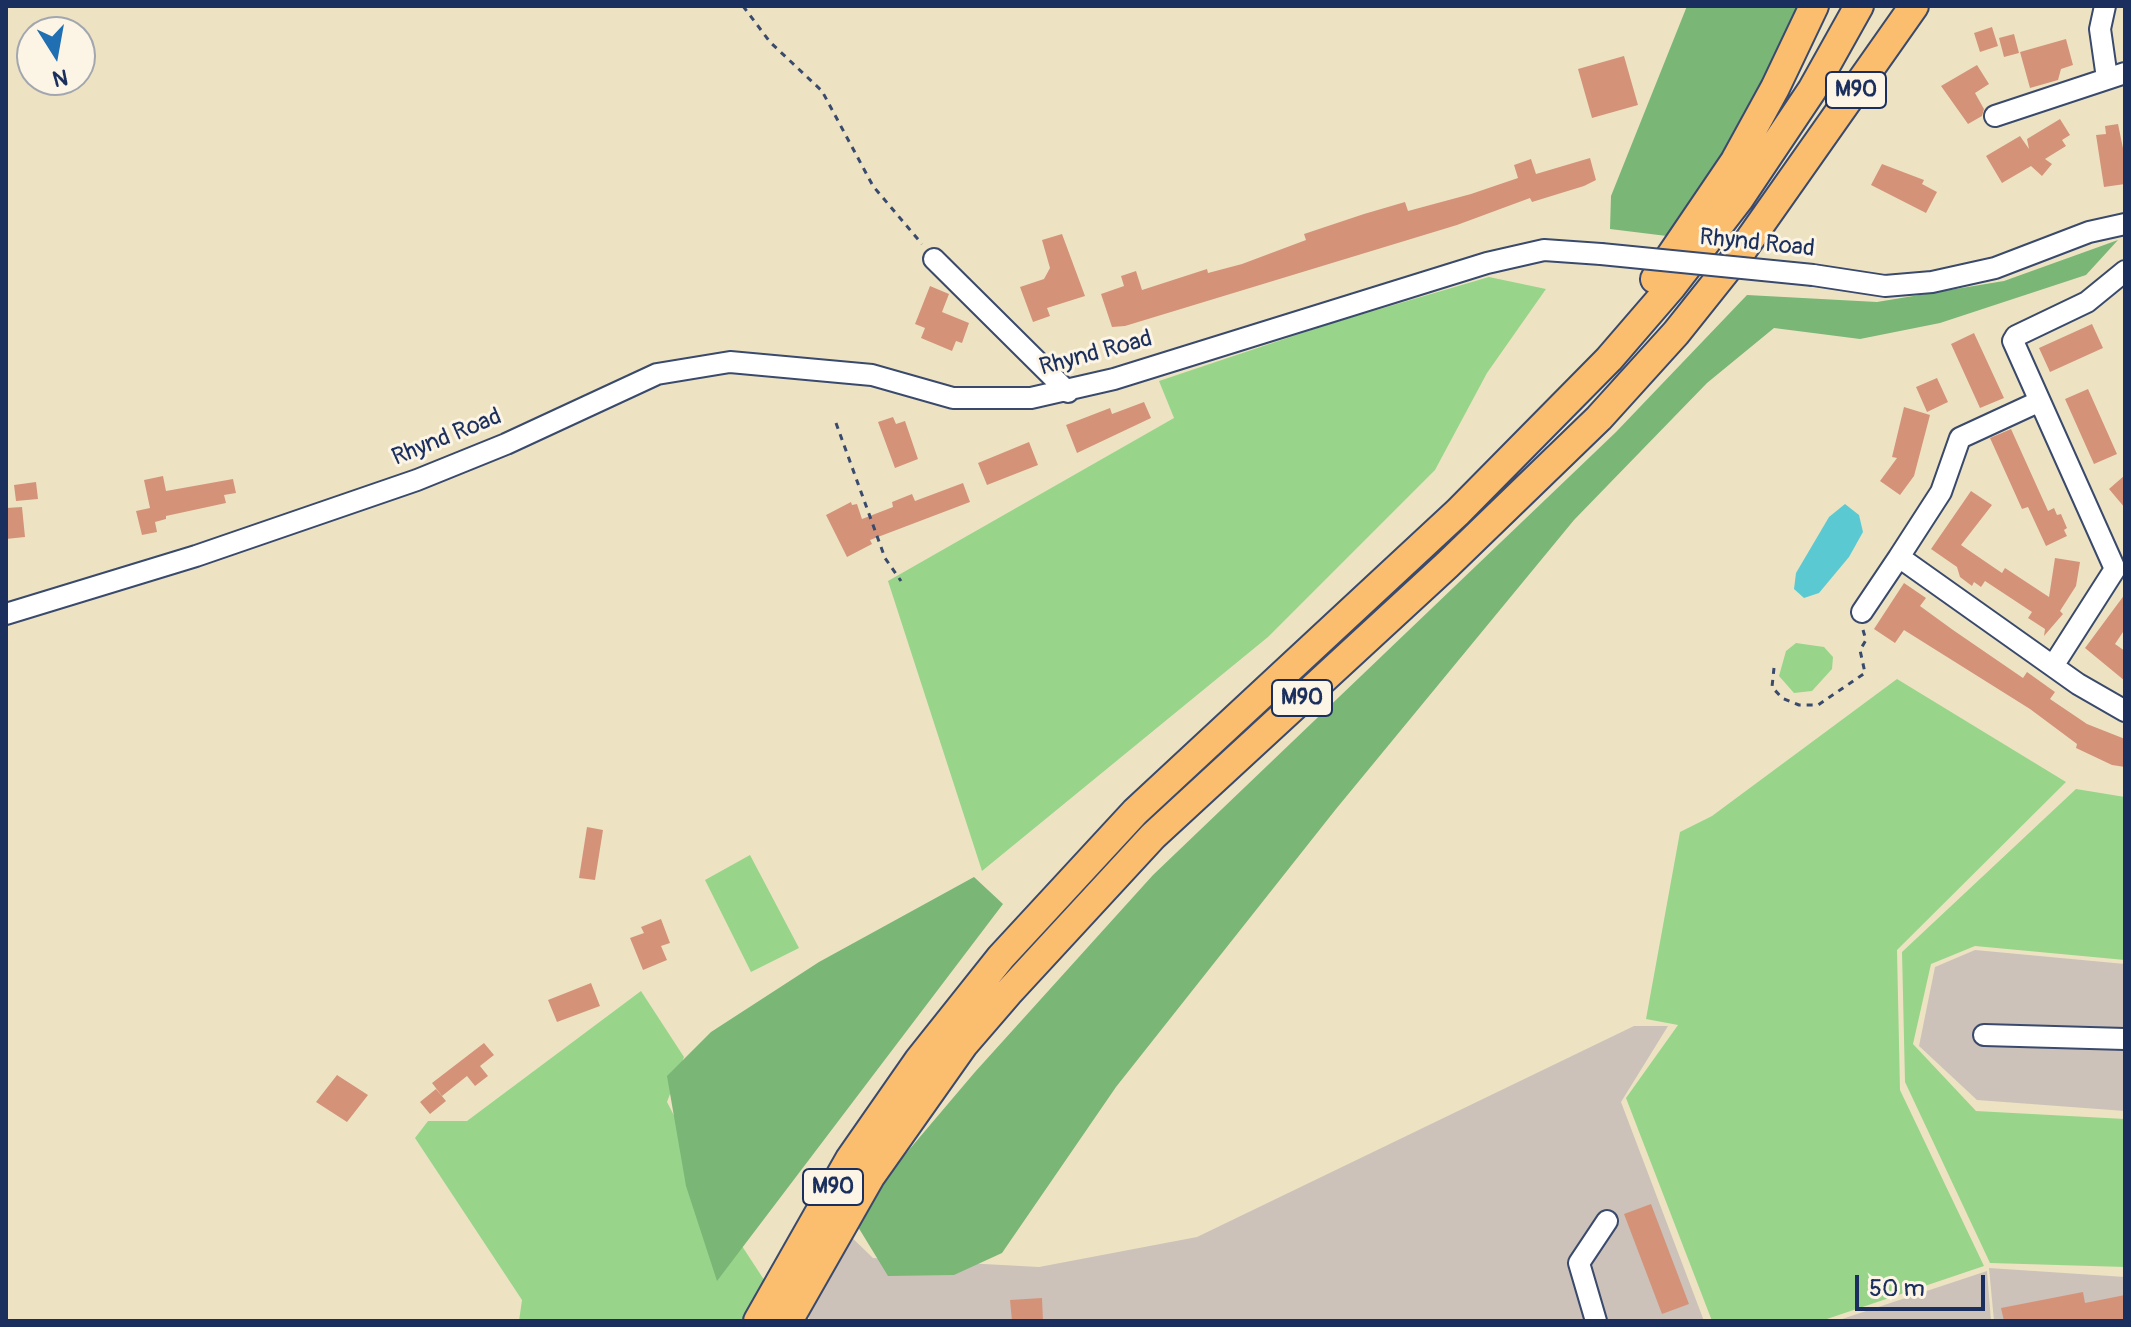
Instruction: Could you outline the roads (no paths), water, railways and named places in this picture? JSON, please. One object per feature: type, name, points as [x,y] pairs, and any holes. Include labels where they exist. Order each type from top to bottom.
[{"type":"highway","name":"M90","points":[[1522,450],[1695,224],[1769,100],[1814,6]]},
{"type":"highway","name":"M90","points":[[788,1321],[930,1068],[1039,912],[1135,812],[1522,450],[1609,359],[1708,240],[1812,90],[1859,6]]},
{"type":"highway","name":"M90","points":[[1797,174],[1897,6]]},
{"type":"highway","name":"M90","points":[[758,1321],[850,1159],[930,1068],[1153,836],[1447,565],[1599,418],[1676,333],[1797,174],[1914,6]]},
{"type":"street","points":[[1995,116],[2116,75],[2100,29],[2105,6]]},
{"type":"street","name":"Rhynd Road","points":[[6,614],[209,552],[417,480],[506,444],[657,374],[730,362],[872,375],[953,398],[990,401],[1068,392],[1487,263],[1544,250],[1813,275],[1885,286],[1932,282],[1995,268],[2089,232],[2125,224]]},
{"type":"street","points":[[934,259],[1068,392]]},
{"type":"street","points":[[2053,666],[2120,567],[2013,346],[2016,336],[2087,302],[2125,271]]},
{"type":"street","points":[[1862,612],[1941,492],[1960,438],[2038,402]]},
{"type":"street","points":[[1899,557],[2053,666],[2125,711]]},
{"type":"street","points":[[1984,1035],[2125,1039]]},
{"type":"street","points":[[1596,1321],[1579,1263],[1607,1221]]},
{"type":"water","points":[[1845,504],[1859,515],[1863,532],[1849,557],[1819,593],[1804,598],[1794,589],[1796,573],[1829,517]]}]
